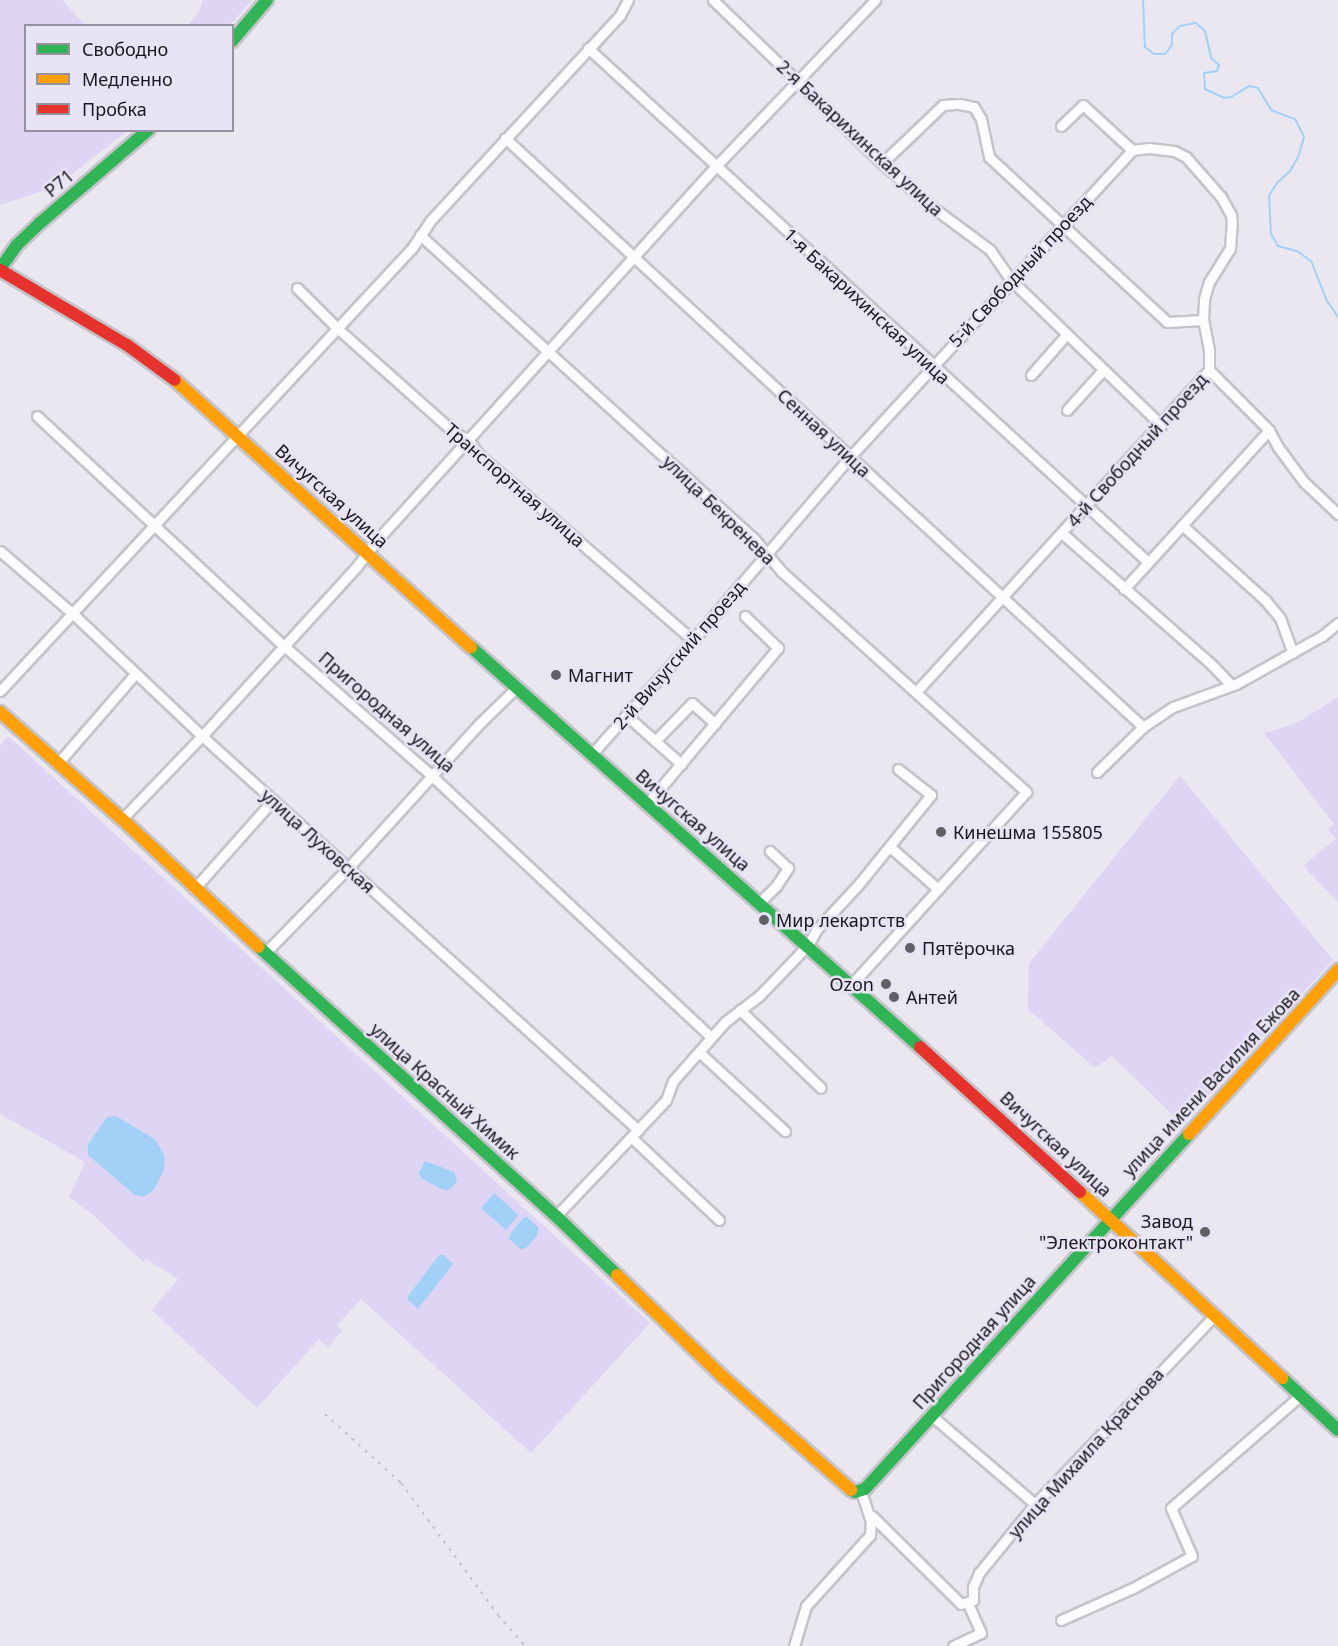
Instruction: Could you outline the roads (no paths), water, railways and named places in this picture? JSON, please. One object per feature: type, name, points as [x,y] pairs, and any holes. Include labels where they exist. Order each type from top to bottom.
[{"type":"main road","points":[[234,39],[267,0]]},
{"type":"main road","name":"Р71","points":[[0,269],[18,245],[40,223],[146,132]]},
{"type":"main road","name":"Вичугская улица","points":[[0,269],[127,345],[185,388],[591,755],[852,984],[1338,1430]]},
{"type":"main road","name":"улица Красный Химик","points":[[0,712],[122,819],[194,889],[556,1216],[723,1377],[802,1449],[847,1488],[855,1492],[863,1490]]},
{"type":"main road","name":"улица имени Василия Ежова","points":[[1110,1219],[1338,970]]},
{"type":"main road","name":"Пригородная улица","points":[[863,1490],[1110,1219]]},
{"type":"street","points":[[0,691],[71,612],[154,527],[237,434],[412,248],[420,235],[505,138],[620,15],[628,0]]},
{"type":"street","name":"2-я Бакарихинская улица","points":[[713,0],[882,163],[931,206],[990,250],[1011,280],[1161,425]]},
{"type":"street","points":[[122,819],[202,736],[716,166],[875,0]]},
{"type":"street","name":"1-я Бакарихинская улица","points":[[588,48],[1148,562]]},
{"type":"street","points":[[882,163],[944,105],[967,105],[979,112],[989,157],[1167,322],[1203,320]]},
{"type":"street","points":[[1061,126],[1083,105],[1132,150]]},
{"type":"street","name":"Сенная улица","points":[[505,138],[1143,727]]},
{"type":"street","name":"4-й Свободный проезд","points":[[916,692],[1063,534],[1209,370],[1209,350],[1203,320],[1209,282],[1230,249],[1231,215],[1221,197],[1185,157],[1174,151],[1149,148],[1132,150]]},
{"type":"street","name":"5-й Свободный проезд","points":[[767,554],[932,366],[1132,150]]},
{"type":"street","name":"улица Бекренева","points":[[420,235],[549,351],[767,554],[782,572],[1026,792],[938,889]]},
{"type":"street","name":"Транспортная улица","points":[[297,288],[337,328],[456,434],[468,439],[478,454],[693,640]]},
{"type":"street","points":[[1031,375],[1066,335]]},
{"type":"street","points":[[1067,410],[1103,370]]},
{"type":"street","points":[[1209,370],[1269,430],[1278,447],[1304,482],[1338,514]]},
{"type":"street","name":"Пригородная улица","points":[[37,416],[283,645],[432,776],[711,1037]]},
{"type":"street","points":[[1124,589],[1269,430]]},
{"type":"street","points":[[1182,525],[1265,600],[1280,618],[1293,654]]},
{"type":"street","points":[[1063,534],[1212,665],[1231,685]]},
{"type":"street","name":"улица Луховская","points":[[0,550],[71,612],[135,674],[634,1134],[719,1220]]},
{"type":"street","name":"2-й Вичугский проезд","points":[[591,755],[767,554]]},
{"type":"street","points":[[647,804],[778,648],[745,616]]},
{"type":"street","points":[[1097,772],[1143,727],[1180,703],[1231,685],[1293,654],[1338,623]]},
{"type":"street","points":[[58,763],[135,674]]},
{"type":"street","points":[[265,953],[348,868],[480,723],[517,687]]},
{"type":"street","points":[[655,741],[692,702],[715,724]]},
{"type":"street","points":[[626,715],[681,764]]},
{"type":"street","points":[[556,1216],[666,1100],[673,1081],[711,1037],[760,996],[808,945],[817,929],[890,847],[931,795],[898,769]]},
{"type":"street","points":[[194,889],[273,800]]},
{"type":"street","points":[[852,984],[938,889],[890,847]]},
{"type":"street","points":[[760,902],[776,886],[788,868],[770,851]]},
{"type":"street","points":[[740,1011],[821,1088]]},
{"type":"street","points":[[699,1052],[785,1131]]},
{"type":"street","name":"улица Михаила Краснова","points":[[970,1601],[979,1573],[1035,1504],[1215,1315]]},
{"type":"street","points":[[1061,1620],[1133,1588],[1192,1556],[1171,1508],[1301,1395]]},
{"type":"street","points":[[932,1416],[1035,1504]]},
{"type":"street","points":[[794,1646],[806,1606],[870,1534],[871,1522],[863,1490]]},
{"type":"street","points":[[872,1516],[961,1604],[970,1601],[981,1633],[953,1646]]},
{"type":"water","points":[[116,1116],[156,1140],[165,1157],[164,1170],[153,1191],[143,1197],[135,1195],[88,1155],[88,1145],[107,1117]]},
{"type":"water","points":[[425,1161],[454,1172],[457,1180],[453,1187],[446,1191],[422,1179],[419,1173]]},
{"type":"water","points":[[494,1193],[519,1215],[506,1230],[481,1208]]},
{"type":"water","points":[[524,1217],[539,1228],[537,1236],[526,1248],[521,1249],[509,1239]]},
{"type":"water","points":[[439,1255],[444,1255],[453,1264],[418,1309],[407,1299]]},
{"type":"waterway","points":[[1143,0],[1145,47],[1154,54],[1165,54],[1172,45],[1172,34],[1180,26],[1196,23],[1205,31],[1211,58],[1219,65],[1217,71],[1204,73],[1205,89],[1224,98],[1231,97],[1249,86],[1258,88],[1271,110],[1295,119],[1304,137],[1299,155],[1290,171],[1277,183],[1269,196],[1271,234],[1278,246],[1297,251],[1311,261],[1327,301],[1338,317]]},
{"type":"railway","points":[[325,1414],[401,1483],[498,1615],[525,1646]]},
{"type":"place","name":"Магнит","points":[[556,675]]},
{"type":"place","name":"Кинешма 155805","points":[[941,832]]},
{"type":"place","name":"Мир лекартств","points":[[764,920]]},
{"type":"place","name":"Пятёрочка","points":[[910,948]]},
{"type":"place","name":"Ozon","points":[[886,984]]},
{"type":"place","name":"Антей","points":[[894,997]]},
{"type":"place","name":"Завод \"Электроконтакт\"","points":[[1205,1232]]}]
